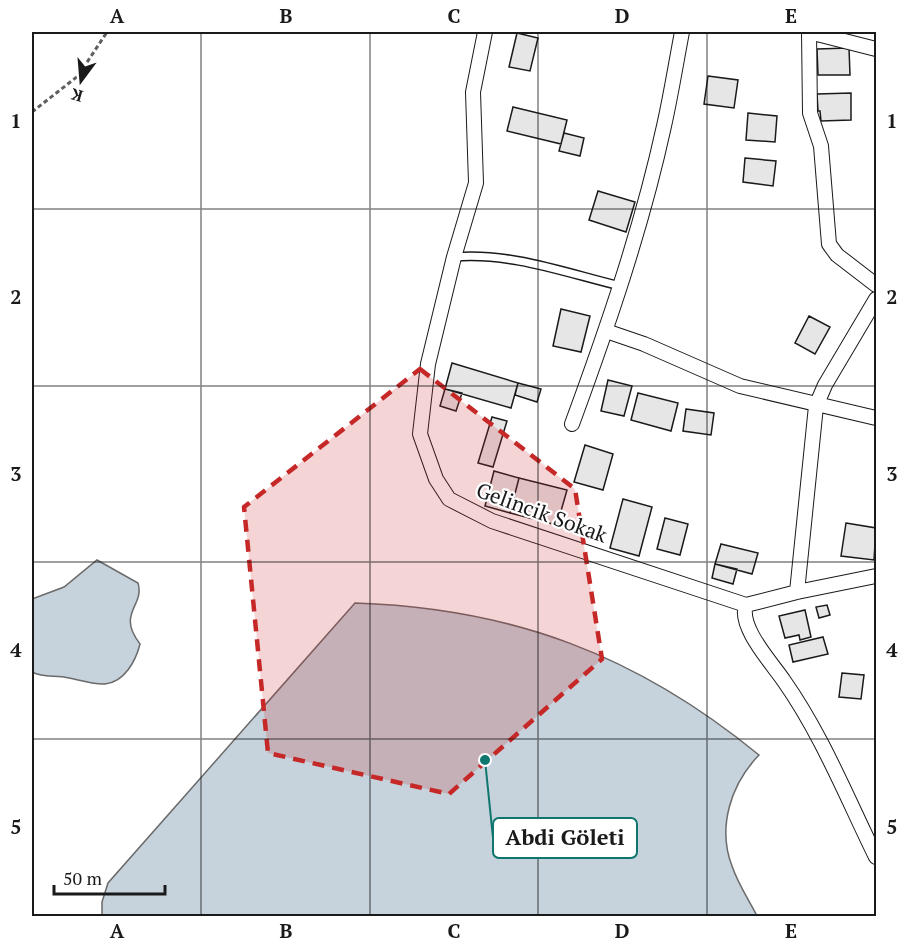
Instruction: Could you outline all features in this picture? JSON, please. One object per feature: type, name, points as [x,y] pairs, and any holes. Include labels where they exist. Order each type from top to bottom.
[{"type":"street","name":"Gelincik Sokak","points":[[485,32],[473,92],[476,183],[454,257],[428,364],[420,434],[436,479],[449,499],[492,521],[746,605]]},
{"type":"street","points":[[572,424],[620,286],[664,127],[682,32]]},
{"type":"street","points":[[876,50],[809,32],[810,113],[821,146],[829,244],[837,255],[876,285]]},
{"type":"street","points":[[797,592],[816,406],[825,385],[876,299]]},
{"type":"street","points":[[606,331],[644,344],[740,386],[816,406],[876,418]]},
{"type":"street","points":[[876,576],[746,605],[744,611],[748,630],[809,719],[876,857]]},
{"type":"lane","points":[[454,257],[477,255],[528,263],[620,286]]},
{"type":"path","points":[[32,112],[78,76],[107,32]]},
{"type":"highlighted area","points":[[420,369],[575,489],[602,659],[449,794],[268,753],[244,507]]},
{"type":"shaded area","points":[[97,560],[138,583],[138,598],[131,617],[133,633],[140,644],[136,657],[124,675],[105,684],[44,676],[32,672],[32,599],[64,587]]},
{"type":"shaded area","points":[[355,603],[412,607],[467,615],[520,627],[570,643],[619,664],[666,690],[713,720],[759,755],[749,766],[734,793],[729,807],[726,836],[734,873],[757,916],[102,916],[102,902],[108,883]]},
{"type":"building","points":[[517,33],[538,38],[530,71],[509,67]]},
{"type":"building","points":[[849,48],[850,75],[818,75],[817,49]]},
{"type":"building","points":[[708,76],[738,80],[734,108],[704,104]]},
{"type":"building","points":[[851,93],[851,120],[821,121],[817,94]]},
{"type":"building","points":[[513,107],[567,120],[561,144],[507,131]]},
{"type":"building","points":[[748,113],[777,116],[775,142],[746,140]]},
{"type":"building","points":[[564,133],[584,138],[580,156],[559,151]]},
{"type":"building","points":[[745,158],[776,161],[773,186],[743,182]]},
{"type":"building","points":[[598,191],[635,202],[626,232],[589,220]]},
{"type":"building","points":[[561,309],[590,316],[581,352],[553,346]]},
{"type":"building","points":[[809,316],[830,327],[815,354],[795,343]]},
{"type":"building","points":[[452,363],[518,383],[511,408],[445,389]]},
{"type":"building","points":[[608,380],[632,386],[624,416],[601,411]]},
{"type":"building","points":[[518,383],[541,389],[537,402],[515,395]]},
{"type":"building","points":[[445,389],[462,393],[456,411],[440,406]]},
{"type":"building","points":[[638,393],[678,403],[671,431],[631,420]]},
{"type":"building","points":[[686,409],[714,413],[711,435],[683,431]]},
{"type":"building","points":[[492,417],[507,421],[493,467],[478,463]]},
{"type":"building","points":[[585,445],[613,454],[603,490],[574,482]]},
{"type":"building","points":[[494,471],[519,478],[510,513],[485,506]]},
{"type":"building","points":[[519,478],[567,490],[557,525],[510,513]]},
{"type":"building","points":[[623,499],[652,507],[639,556],[610,548]]},
{"type":"building","points":[[665,518],[688,524],[680,555],[657,549]]},
{"type":"building","points":[[846,523],[876,528],[874,560],[841,556]]},
{"type":"building","points":[[721,544],[758,553],[752,574],[715,564]]},
{"type":"building","points":[[715,564],[737,569],[733,584],[712,578]]},
{"type":"building","points":[[827,605],[830,615],[819,618],[816,607]]},
{"type":"building","points":[[805,610],[811,637],[800,640],[799,635],[785,638],[779,616]]},
{"type":"building","points":[[823,637],[828,654],[793,662],[789,645]]},
{"type":"building","points":[[842,673],[864,675],[861,699],[839,697]]},
{"type":"place","name":"Abdi Göleti","points":[[485,760]]}]
